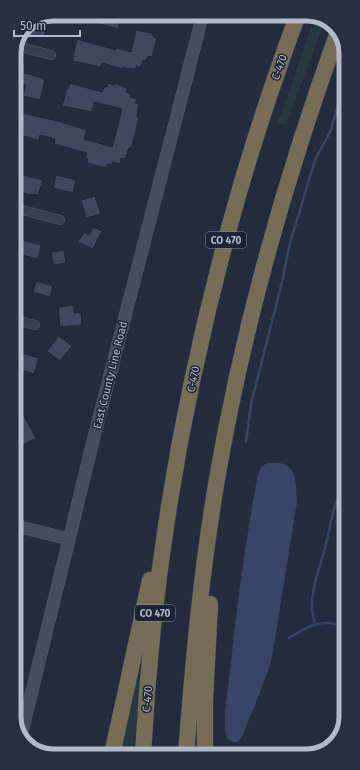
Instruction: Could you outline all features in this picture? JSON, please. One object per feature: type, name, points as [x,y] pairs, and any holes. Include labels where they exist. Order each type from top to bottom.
[{"type":"highway","name":"C-470","points":[[143,749],[147,694],[157,596],[175,472],[198,351],[229,226],[264,110],[296,21]]},
{"type":"highway","points":[[186,749],[198,611],[214,498],[229,416],[251,314],[277,216],[336,39]]},
{"type":"highway","points":[[205,749],[205,695],[208,628],[217,538],[232,441],[229,416]]},
{"type":"highway","points":[[113,749],[149,584],[168,481],[175,472]]},
{"type":"main road","name":"East County Line Road","points":[[23,727],[69,539],[201,21]]},
{"type":"main road","points":[[21,527],[69,539]]},
{"type":"street","points":[[22,48],[51,56]]},
{"type":"street","points":[[21,210],[60,220]]},
{"type":"street","points":[[21,322],[35,325]]},
{"type":"shaded area","points":[[313,22],[319,23],[323,25],[286,125],[278,123]]},
{"type":"shaded area","points":[[140,658],[134,749],[120,749]]},
{"type":"water","points":[[267,463],[281,463],[288,466],[294,475],[297,502],[272,658],[262,688],[242,737],[238,742],[233,742],[227,738],[226,733],[226,701],[253,500],[258,474],[261,467]]},
{"type":"building","points":[[49,21],[44,37],[37,35],[36,38],[27,35],[37,25]]},
{"type":"building","points":[[101,21],[120,21],[118,29],[100,24]]},
{"type":"building","points":[[136,30],[151,33],[153,37],[157,38],[152,57],[148,56],[146,61],[143,60],[141,67],[136,66],[136,69],[128,69],[123,67],[123,69],[102,63],[101,67],[73,61],[77,39],[116,50],[116,48],[131,52]]},
{"type":"building","points":[[21,60],[24,61],[23,64],[25,65],[24,73],[43,78],[45,80],[40,100],[23,96],[26,85],[21,84]]},
{"type":"building","points":[[70,83],[102,92],[105,86],[107,87],[108,83],[115,85],[115,83],[127,88],[126,92],[131,94],[130,97],[137,99],[135,103],[139,104],[137,117],[139,117],[134,138],[131,148],[129,148],[125,159],[121,158],[120,164],[113,162],[112,165],[108,164],[106,168],[87,163],[88,159],[85,158],[87,153],[54,144],[55,139],[40,135],[39,140],[37,140],[21,135],[21,113],[58,121],[87,130],[84,139],[112,147],[122,109],[94,102],[92,112],[62,106],[67,88],[68,89]]},
{"type":"building","points":[[21,174],[43,180],[38,195],[21,193]]},
{"type":"building","points":[[56,175],[76,180],[73,193],[53,188]]},
{"type":"building","points":[[95,196],[101,214],[86,218],[81,200]]},
{"type":"building","points":[[93,227],[102,231],[93,249],[78,242],[84,232],[89,235]]},
{"type":"building","points":[[22,240],[41,245],[38,259],[21,255]]},
{"type":"building","points":[[64,250],[66,263],[53,265],[51,252]]},
{"type":"building","points":[[36,281],[53,286],[50,297],[33,292]]},
{"type":"building","points":[[74,305],[74,313],[81,312],[82,325],[60,327],[58,307]]},
{"type":"building","points":[[59,336],[72,346],[60,361],[47,351]]},
{"type":"building","points":[[21,353],[39,358],[34,374],[21,370]]},
{"type":"building","points":[[21,410],[36,438],[21,446]]},
{"type":"waterway","points":[[246,442],[251,404],[282,282],[290,243],[316,158],[331,130],[339,102]]},
{"type":"waterway","points":[[315,624],[312,599],[332,515],[339,496]]},
{"type":"waterway","points":[[289,638],[316,624],[335,624]]}]
